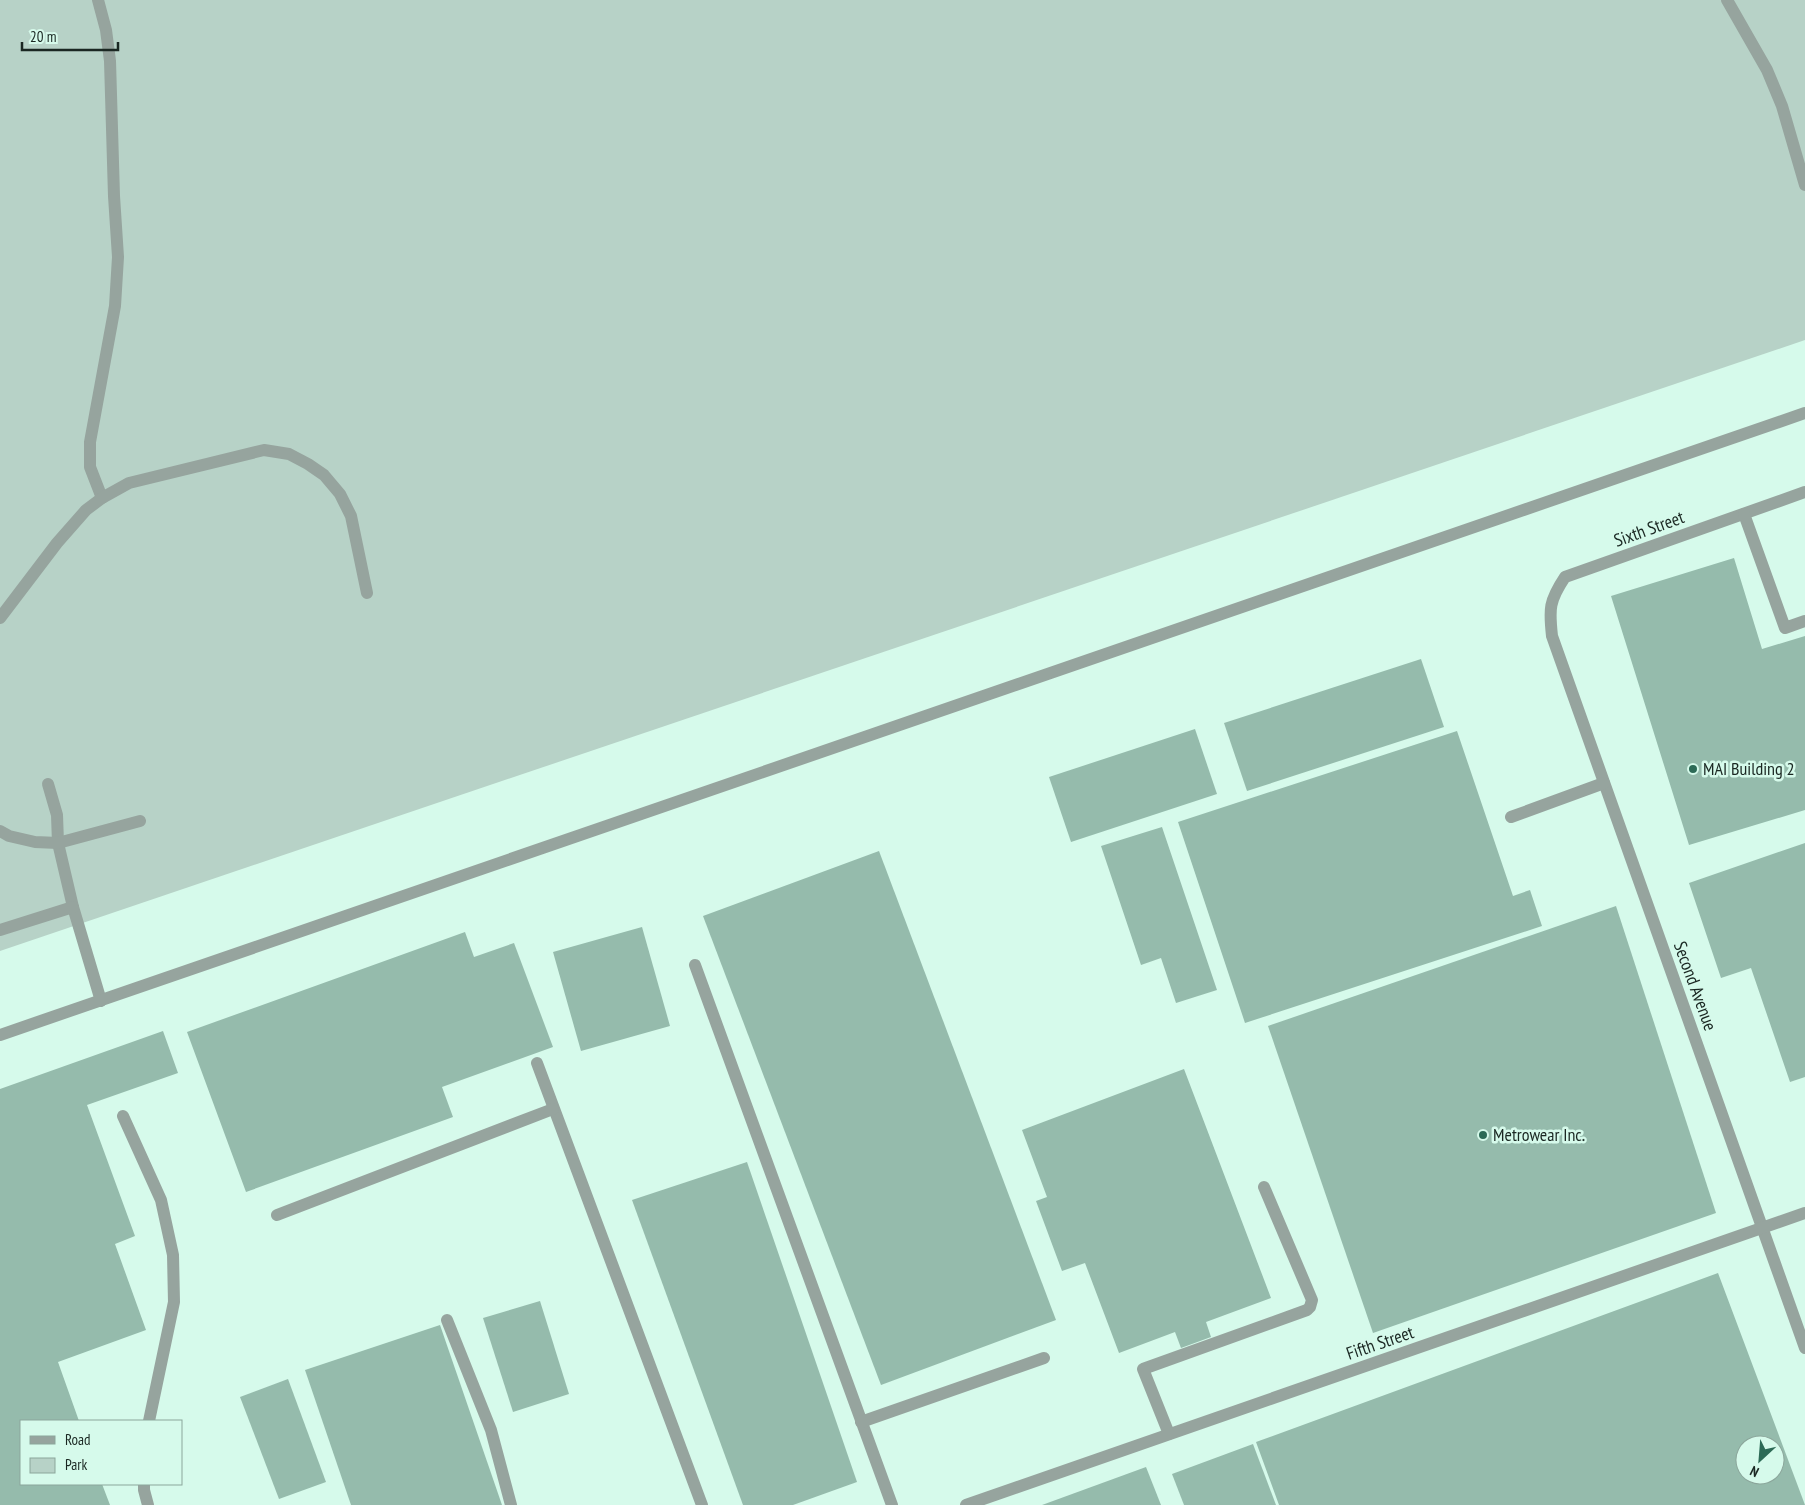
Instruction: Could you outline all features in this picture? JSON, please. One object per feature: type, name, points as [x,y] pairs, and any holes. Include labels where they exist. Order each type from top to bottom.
[{"type":"street","points":[[98,0],[106,30],[110,61],[114,196],[118,257],[115,306],[90,442],[90,467],[102,498]]},
{"type":"street","points":[[1727,0],[1767,70],[1782,106],[1805,185]]},
{"type":"street","points":[[0,1036],[1805,413]]},
{"type":"street","points":[[0,618],[57,542],[86,510],[102,498],[129,483],[264,450],[289,454],[324,475],[340,494],[351,516],[367,594]]},
{"type":"street","name":"Sixth Street","points":[[1552,636],[1549,616],[1553,594],[1565,577],[1805,492]]},
{"type":"street","points":[[1744,514],[1784,628],[1805,621]]},
{"type":"street","name":"Second Avenue","points":[[1552,636],[1805,1348]]},
{"type":"street","points":[[1511,817],[1604,783]]},
{"type":"street","points":[[48,784],[57,815],[58,843],[72,906],[101,1001]]},
{"type":"street","points":[[0,831],[9,836],[35,842],[58,843],[140,821]]},
{"type":"street","points":[[0,930],[72,906]]},
{"type":"street","points":[[695,965],[892,1505]]},
{"type":"street","points":[[537,1063],[702,1505]]},
{"type":"street","points":[[277,1215],[553,1108]]},
{"type":"street","points":[[124,1116],[161,1200],[172,1255],[174,1302],[149,1420]]},
{"type":"street","points":[[1169,1434],[1143,1369],[1307,1310],[1310,1307],[1312,1300],[1264,1187]]},
{"type":"street","name":"Fifth Street","points":[[966,1505],[1805,1213]]},
{"type":"street","points":[[447,1320],[491,1430],[511,1505]]},
{"type":"street","points":[[861,1422],[1044,1358]]},
{"type":"street","points":[[144,1485],[148,1505]]},
{"type":"green space","points":[[0,0],[1805,0],[1805,340],[0,951]]},
{"type":"building","points":[[1734,558],[1762,649],[1805,636],[1805,810],[1689,845],[1611,596]]},
{"type":"building","points":[[1421,659],[1444,727],[1247,791],[1224,723]]},
{"type":"building","points":[[1195,729],[1217,794],[1071,842],[1049,777]]},
{"type":"building","points":[[1457,731],[1513,896],[1530,890],[1542,926],[1245,1023],[1178,822]]},
{"type":"building","points":[[1162,827],[1217,990],[1176,1003],[1161,958],[1141,965],[1101,846]]},
{"type":"building","points":[[1805,843],[1805,1077],[1790,1082],[1751,968],[1721,978],[1689,883]]},
{"type":"building","points":[[879,851],[1056,1320],[881,1385],[703,916]]},
{"type":"building","points":[[1616,906],[1716,1213],[1373,1333],[1268,1026]]},
{"type":"building","points":[[642,927],[670,1026],[581,1051],[553,952]]},
{"type":"building","points":[[465,932],[474,957],[514,943],[553,1047],[442,1087],[453,1117],[246,1192],[187,1032]]},
{"type":"building","points":[[163,1031],[178,1073],[87,1105],[135,1236],[115,1244],[146,1330],[58,1362],[79,1420],[20,1420],[20,1485],[102,1485],[110,1505],[0,1505],[0,1089]]},
{"type":"building","points":[[1184,1069],[1271,1298],[1206,1322],[1211,1337],[1181,1348],[1175,1332],[1119,1353],[1085,1263],[1062,1271],[1036,1201],[1047,1197],[1022,1130]]},
{"type":"building","points":[[747,1162],[857,1482],[793,1505],[743,1505],[632,1200]]},
{"type":"building","points":[[1718,1273],[1779,1435],[1735,1435],[1735,1485],[1785,1485],[1785,1452],[1805,1505],[1279,1505],[1256,1442]]},
{"type":"building","points":[[540,1301],[569,1394],[513,1412],[483,1318]]},
{"type":"building","points":[[440,1325],[502,1505],[351,1505],[305,1370]]},
{"type":"building","points":[[288,1379],[326,1482],[279,1499],[240,1397]]},
{"type":"building","points":[[1253,1444],[1276,1505],[1184,1505],[1172,1474]]},
{"type":"building","points":[[1146,1467],[1161,1505],[1042,1505]]},
{"type":"place","name":"MAI Building 2","points":[[1693,769]]},
{"type":"place","name":"Metrowear Inc.","points":[[1483,1135]]}]
